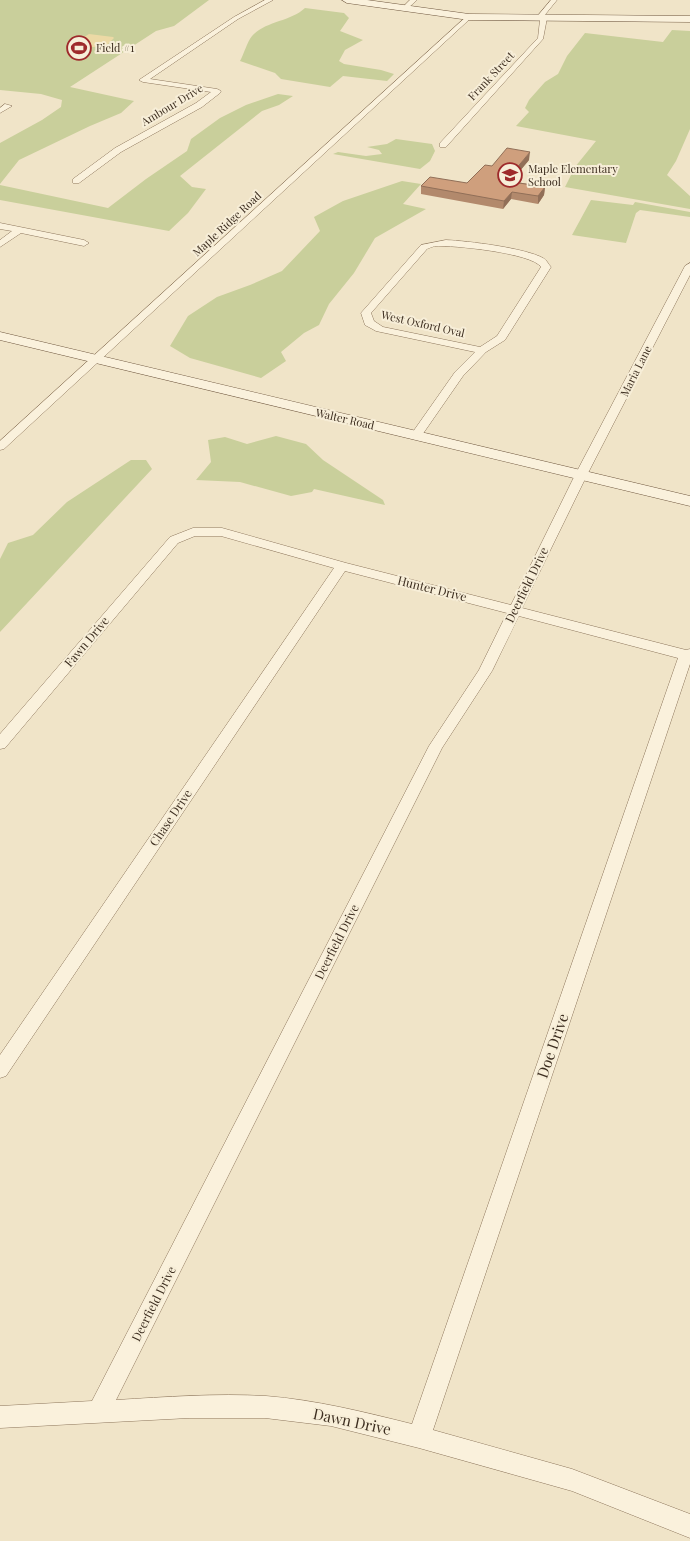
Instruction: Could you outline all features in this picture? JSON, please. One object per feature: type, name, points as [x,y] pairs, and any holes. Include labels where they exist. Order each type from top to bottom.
[{"type":"street","name":"Ambour Drive","points":[[76,181],[118,150],[199,105],[217,91],[143,80],[236,18],[270,0]]},
{"type":"street","points":[[347,0],[468,17],[690,19]]},
{"type":"street","points":[[405,8],[414,0]]},
{"type":"street","points":[[541,18],[554,0]]},
{"type":"street","name":"Maple Ridge Road","points":[[0,447],[468,17]]},
{"type":"street","name":"Frank Street","points":[[443,145],[541,38],[541,18]]},
{"type":"street","points":[[0,111],[8,106]]},
{"type":"street","points":[[0,226],[84,243]]},
{"type":"street","points":[[0,244],[19,230]]},
{"type":"street","name":"West Oxford Oval","points":[[446,241],[532,257],[542,261],[546,267],[500,338],[482,350],[380,329],[369,323],[366,313],[424,246],[431,243],[446,241]]},
{"type":"street","name":"Maria Lane","points":[[581,475],[690,266]]},
{"type":"street","name":"Walter Road","points":[[0,336],[690,501]]},
{"type":"street","points":[[416,436],[459,374],[482,350]]},
{"type":"street","name":"Deerfield Drive","points":[[98,1413],[436,746],[485,671],[581,475]]},
{"type":"street","name":"Hunter Drive","points":[[174,540],[193,532],[222,532],[342,566],[688,655]]},
{"type":"street","name":"Fawn Drive","points":[[0,744],[174,540]]},
{"type":"street","name":"Chase Drive","points":[[0,1070],[342,566]]},
{"type":"street","name":"Doe Drive","points":[[420,1437],[688,655]]},
{"type":"street","name":"Dawn Drive","points":[[0,1417],[189,1407],[266,1407],[331,1415],[420,1437],[572,1480],[690,1526]]},
{"type":"green space","points":[[0,0],[209,0],[174,26],[156,31],[70,87],[134,101],[121,113],[19,160],[0,184],[0,143],[42,120],[61,107],[62,100],[41,94],[0,90]]},
{"type":"green space","points":[[305,8],[344,13],[349,18],[340,31],[363,40],[345,50],[339,61],[344,64],[394,74],[387,81],[343,76],[330,87],[281,79],[275,73],[240,61],[250,39],[257,31],[299,13]]},
{"type":"green space","points":[[672,30],[690,31],[690,129],[676,161],[667,175],[690,196],[690,209],[565,187],[575,167],[596,141],[516,126],[529,112],[525,108],[529,100],[545,82],[558,74],[567,56],[585,33],[663,42]]},
{"type":"green space","points":[[278,94],[293,96],[279,105],[262,111],[180,176],[192,187],[206,189],[188,213],[169,231],[0,200],[0,185],[108,208],[187,151],[191,139],[220,118],[246,105]]},
{"type":"green space","points":[[396,139],[432,144],[435,151],[430,161],[420,169],[333,154],[338,152],[366,156],[382,154],[379,150],[367,147],[387,144]]},
{"type":"green space","points":[[402,181],[421,184],[403,204],[426,209],[375,238],[354,273],[329,304],[319,325],[304,333],[281,352],[286,361],[261,378],[190,358],[170,346],[188,316],[217,297],[282,271],[320,231],[314,217],[343,201]]},
{"type":"green space","points":[[591,200],[633,205],[635,202],[690,212],[690,217],[640,210],[636,213],[626,243],[572,235]]},
{"type":"green space","points":[[276,436],[306,444],[323,460],[383,500],[385,505],[314,489],[312,492],[291,496],[240,482],[196,480],[211,462],[208,440],[225,437],[247,444]]},
{"type":"green space","points":[[131,460],[146,460],[152,469],[0,632],[0,559],[8,543],[33,535],[67,502]]},
{"type":"sand","points":[[89,34],[114,38],[105,47],[88,47],[82,44],[81,39]]},
{"type":"building","points":[[507,148],[530,152],[506,181],[545,187],[538,196],[512,192],[504,201],[421,186],[430,177],[467,183],[485,165],[492,166]]},
{"type":"place","name":"Field #1","points":[[79,48]]},
{"type":"place","name":"Maple Elementary School","points":[[510,175]]}]
